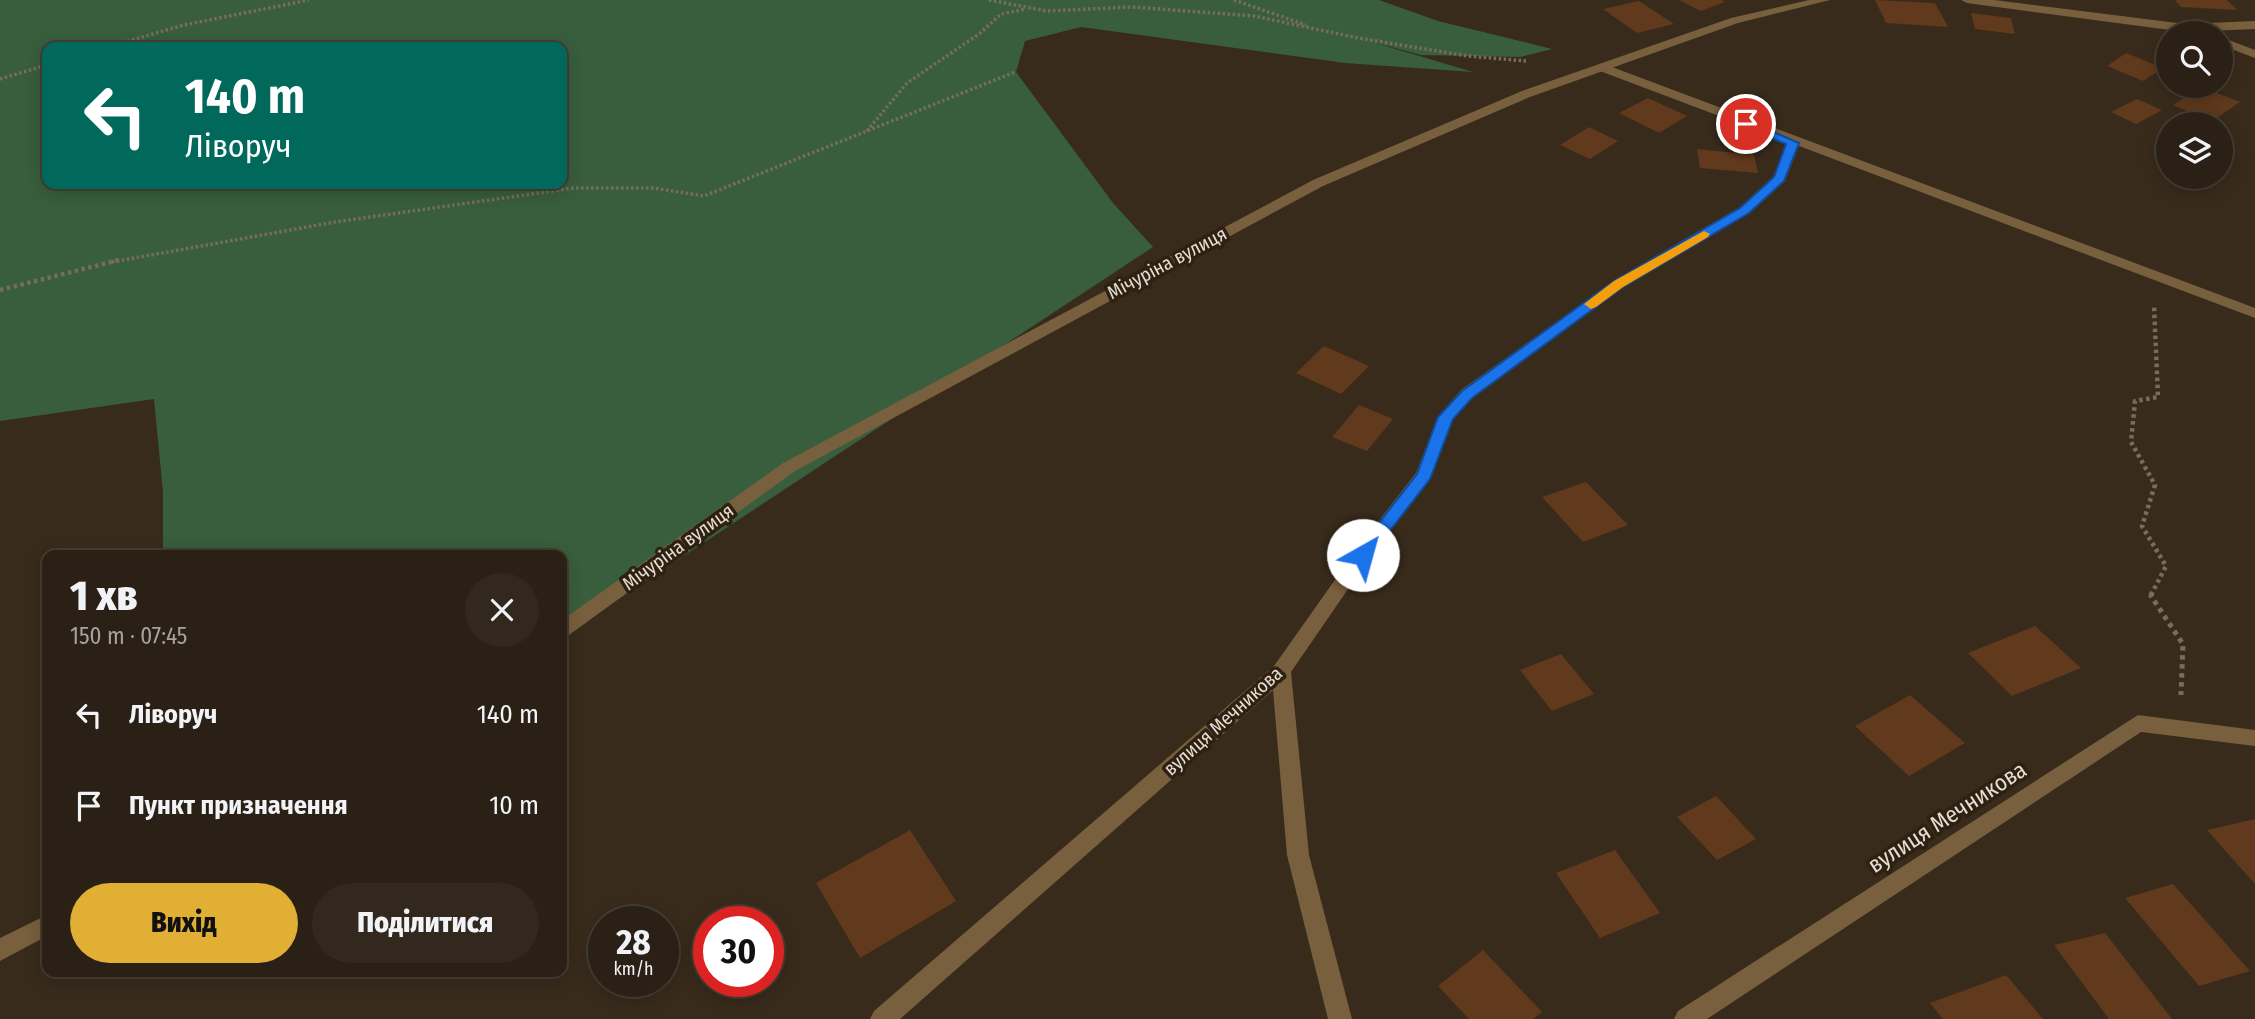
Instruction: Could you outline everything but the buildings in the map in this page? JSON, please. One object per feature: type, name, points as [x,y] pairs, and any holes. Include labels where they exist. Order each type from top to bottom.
[{"type":"street","name":"Мічуріна вулиця","points":[[567,626],[789,467],[1318,183],[1526,94],[1735,20],[1824,0]]},
{"type":"street","points":[[1967,0],[2156,24]]},
{"type":"street","points":[[2233,26],[2255,25]]},
{"type":"street","points":[[2233,46],[2255,54]]},
{"type":"street","points":[[1604,68],[1793,143],[2255,313]]},
{"type":"street","name":"вулиця Мечникова","points":[[882,1019],[1281,671],[1363,555],[1424,475],[1446,417],[1467,394],[1619,284],[1745,210],[1780,178],[1793,143]]},
{"type":"street","points":[[1281,671],[1298,855],[1340,1019]]},
{"type":"street","name":"вулиця Мечникова","points":[[1686,1019],[2137,723],[2255,737]]},
{"type":"street","points":[[0,950],[42,928]]},
{"type":"path","points":[[125,42],[184,25],[309,0]]},
{"type":"path","points":[[989,0],[1046,11],[1133,7],[1241,15],[1468,56],[1536,62]]},
{"type":"path","points":[[1234,0],[1320,30]]},
{"type":"path","points":[[866,132],[907,83],[979,34],[1001,14],[1030,8]]},
{"type":"path","points":[[0,79],[42,66]]},
{"type":"path","points":[[0,290],[135,256],[334,222],[561,190],[654,188],[704,196],[1016,72]]},
{"type":"path","points":[[2149,272],[2156,324],[2158,397],[2134,401],[2131,442],[2155,485],[2142,526],[2166,566],[2151,596],[2183,644],[2180,727]]},
{"type":"green space","points":[[0,0],[1379,0],[1438,21],[1552,49],[1520,57],[1421,55],[1369,41],[1473,72],[1345,63],[1081,27],[1025,41],[1016,72],[1113,203],[1153,247],[567,633],[567,550],[163,550],[163,492],[154,399],[0,421]]},
{"type":"slow traffic","points":[[1591,304],[1619,284],[1704,234]]},
{"type":"route","points":[[1363,555],[1424,475],[1446,417],[1467,394],[1619,284],[1745,210],[1780,178],[1793,143],[1746,124]]}]
